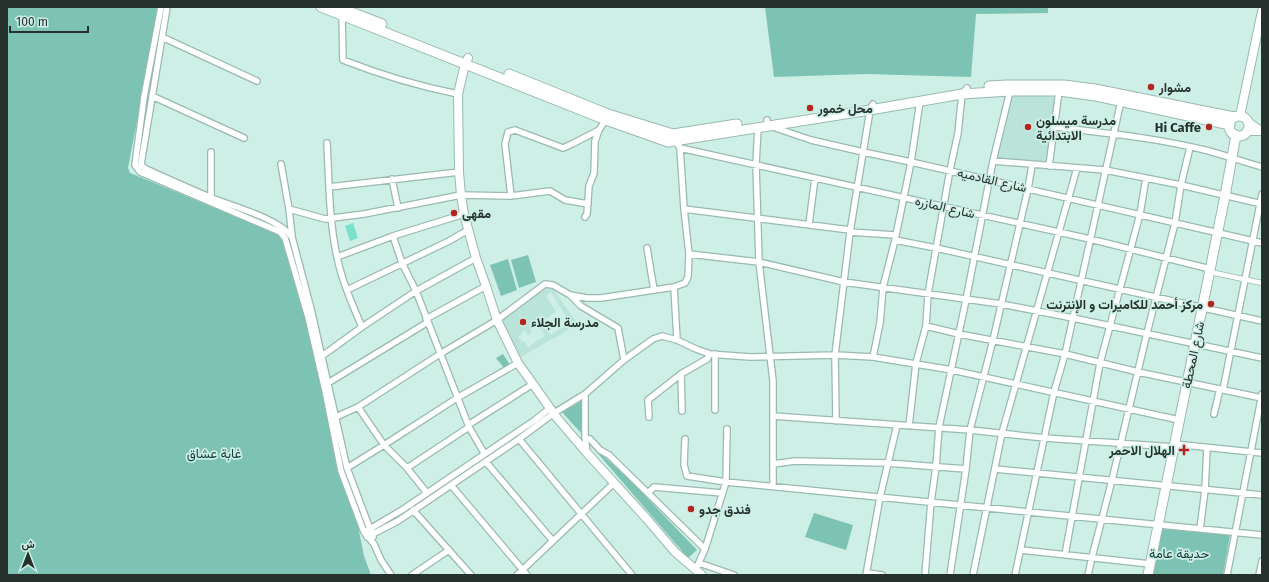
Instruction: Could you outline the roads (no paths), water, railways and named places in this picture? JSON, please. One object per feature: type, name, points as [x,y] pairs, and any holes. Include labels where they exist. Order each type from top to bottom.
[{"type":"main road","points":[[321,7],[340,11],[607,117],[676,141],[764,124],[1007,84],[1064,85],[1095,89],[1235,120]]},
{"type":"main road","points":[[1261,131],[1247,132],[1236,135],[1231,131],[1262,11]]},
{"type":"main road","points":[[466,61],[458,94],[459,172],[461,195],[468,230],[496,320],[518,363],[552,410],[587,453],[675,552],[699,569]]},
{"type":"main road","points":[[872,107],[920,101],[964,91],[1059,91],[1235,120],[1246,119],[1261,131]]},
{"type":"main road","points":[[1247,132],[1248,122]]},
{"type":"main road","name":"شارع المحطة","points":[[1148,575],[1218,232],[1236,135]]},
{"type":"street","points":[[161,7],[144,97],[135,165],[140,172],[280,232],[285,238],[308,317],[326,395],[341,471],[368,533],[381,560],[391,575]]},
{"type":"street","points":[[167,7],[141,164],[146,169],[280,225],[288,231],[292,237]]},
{"type":"street","points":[[340,11],[343,60],[402,81],[458,94]]},
{"type":"street","points":[[162,37],[257,81]]},
{"type":"street","points":[[910,426],[916,363],[926,326],[928,294],[958,133],[964,91]]},
{"type":"street","points":[[925,575],[939,427],[952,370],[993,161],[1010,91]]},
{"type":"street","points":[[1049,166],[1059,91]]},
{"type":"street","points":[[152,96],[244,138]]},
{"type":"street","points":[[873,357],[880,323],[883,287],[911,162],[920,101]]},
{"type":"street","points":[[1015,575],[1054,392],[1073,318],[1121,101]]},
{"type":"street","points":[[836,421],[835,355],[850,231],[872,107]]},
{"type":"street","points":[[585,217],[587,214],[589,186],[594,173],[595,141],[599,130],[607,117]]},
{"type":"street","points":[[764,124],[756,165],[759,262],[773,381],[774,486]]},
{"type":"street","name":"شارع القادميه","points":[[764,124],[811,140],[950,170],[1262,243]]},
{"type":"street","points":[[1054,127],[1114,134],[1190,147],[1210,151],[1262,167]]},
{"type":"street","points":[[511,196],[505,144],[508,132],[515,130],[563,148],[599,130]]},
{"type":"street","points":[[570,295],[587,298],[601,298],[674,287],[685,283],[688,277],[689,254],[676,141]]},
{"type":"street","name":"شارع المازره","points":[[676,141],[756,165],[1090,239],[1210,270]]},
{"type":"street","points":[[327,143],[331,219],[337,257],[346,290],[362,327]]},
{"type":"street","points":[[1088,575],[1175,223],[1190,147]]},
{"type":"street","points":[[211,152],[211,197]]},
{"type":"street","points":[[993,161],[1105,170],[1182,185],[1261,204]]},
{"type":"street","points":[[281,164],[289,209],[292,237],[311,309],[347,468],[368,533]]},
{"type":"street","points":[[950,575],[966,469],[970,430],[1011,264],[1032,165]]},
{"type":"street","points":[[973,575],[1002,433],[1077,168]]},
{"type":"street","points":[[329,187],[459,172]]},
{"type":"street","points":[[810,224],[815,178]]},
{"type":"street","points":[[1065,554],[1100,363],[1140,214],[1146,178]]},
{"type":"street","points":[[392,179],[398,208]]},
{"type":"street","points":[[289,209],[325,219],[331,219],[398,208],[461,195],[511,196],[550,191],[565,200],[588,204]]},
{"type":"street","points":[[1214,414],[1231,351],[1262,194]]},
{"type":"street","points":[[684,209],[810,224],[895,238],[1262,321]]},
{"type":"street","points":[[337,257],[393,236],[464,214]]},
{"type":"street","points":[[346,290],[449,241],[468,230]]},
{"type":"street","points":[[393,236],[402,263],[416,291],[457,398],[469,426],[484,453]]},
{"type":"street","points":[[647,248],[654,290]]},
{"type":"street","points":[[689,254],[759,262],[844,282],[1001,304],[1262,358]]},
{"type":"street","points":[[322,356],[416,291],[476,258]]},
{"type":"street","points":[[1210,270],[1262,282]]},
{"type":"street","points":[[336,417],[358,407],[496,320],[546,284],[553,285],[570,295],[581,306],[618,328],[624,360]]},
{"type":"street","points":[[328,383],[427,320],[486,286]]},
{"type":"street","points":[[674,287],[677,340]]},
{"type":"street","points":[[926,326],[959,334],[1064,354],[1187,383],[1262,397],[1227,575]]},
{"type":"street","points":[[368,533],[484,453],[535,420],[586,394],[624,360],[653,339],[662,336],[677,340],[696,350],[712,354],[770,357],[835,355],[873,357],[916,363],[1180,420]]},
{"type":"street","points":[[649,417],[648,400],[681,374],[708,359],[712,354]]},
{"type":"street","points":[[712,354],[715,410]]},
{"type":"street","points":[[347,468],[457,398],[518,363]]},
{"type":"street","points":[[681,374],[682,410]]},
{"type":"street","points":[[407,468],[533,384]]},
{"type":"street","points":[[586,394],[585,437],[587,453]]},
{"type":"street","points":[[358,407],[384,445],[407,468],[427,493]]},
{"type":"street","points":[[368,533],[398,521],[519,439],[552,410]]},
{"type":"street","points":[[774,416],[939,427],[1045,438],[1174,445],[1262,453]]},
{"type":"street","points":[[882,575],[866,574],[887,463],[897,425]]},
{"type":"street","points":[[727,429],[726,482],[699,569],[734,575]]},
{"type":"street","points":[[585,437],[590,439],[600,450],[609,455],[705,549]]},
{"type":"street","points":[[519,439],[632,575]]},
{"type":"street","points":[[685,439],[684,465],[687,476],[726,482],[1262,535]]},
{"type":"street","points":[[1200,529],[1205,490],[1207,448]]},
{"type":"street","points":[[773,464],[795,461],[887,463],[966,469]]},
{"type":"street","points":[[486,462],[553,541]]},
{"type":"street","points":[[995,469],[1262,495]]},
{"type":"street","points":[[517,575],[614,483]]},
{"type":"street","points":[[451,485],[527,575]]},
{"type":"street","points":[[648,493],[654,488],[722,493]]},
{"type":"street","points":[[413,510],[471,575]]},
{"type":"street","points":[[412,575],[449,550]]},
{"type":"street","points":[[1020,550],[1150,564]]},
{"type":"street","points":[[1259,575],[1262,561]]},
{"type":"place","name":"مشوار","points":[[1151,87]]},
{"type":"place","name":"محل خمور","points":[[810,108]]},
{"type":"place","name":"مدرسة ميسلون الابتدائية","points":[[1028,127]]},
{"type":"place","name":"Hi Caffe","points":[[1209,127]]},
{"type":"place","name":"مقهى","points":[[454,213]]},
{"type":"place","name":"مركز أحمد للكاميرات و الإنترنت","points":[[1211,304]]},
{"type":"place","name":"مدرسة الجلاء","points":[[523,322]]},
{"type":"place","name":"الهلال الاحمر","points":[[1184,450]]},
{"type":"place","name":"فندق جدو","points":[[691,509]]},
{"type":"park label","name":"غابة عشاق","points":[[214,453]]},
{"type":"park label","name":"حديقة عامة","points":[[1179,553]]}]
